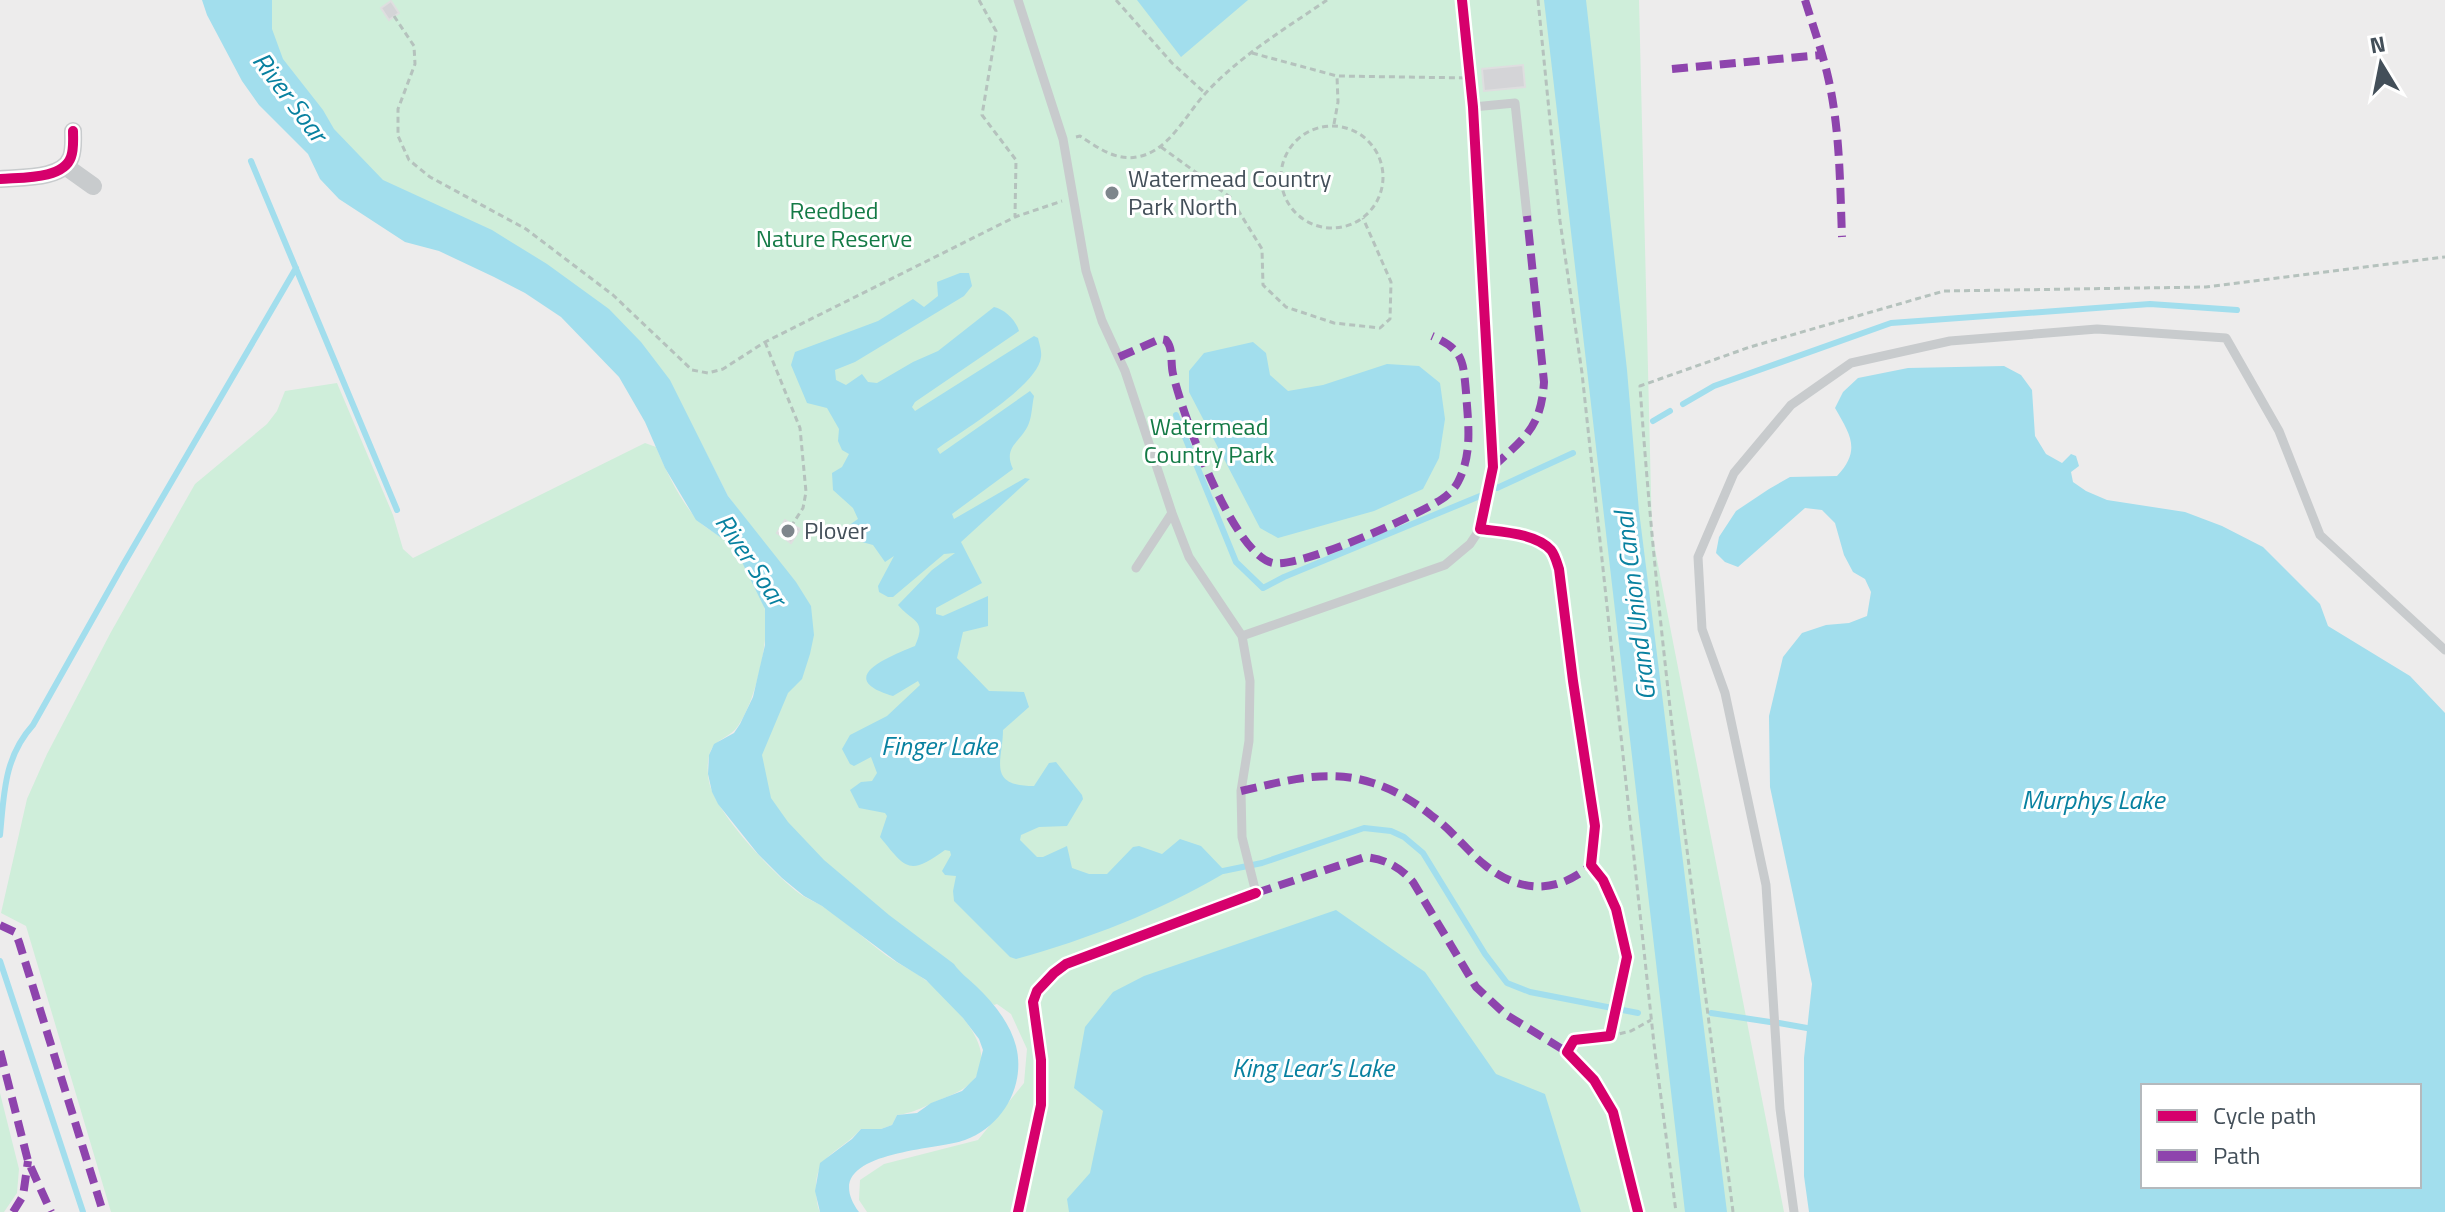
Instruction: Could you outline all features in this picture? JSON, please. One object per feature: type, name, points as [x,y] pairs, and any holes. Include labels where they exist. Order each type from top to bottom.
[{"type":"street","points":[[0,179],[48,174],[65,166],[71,159],[73,131]]},
{"type":"street","points":[[65,166],[93,186]]},
{"type":"lane","points":[[1018,0],[1063,139],[1086,271],[1102,321],[1125,371],[1189,557],[1242,636],[1250,681],[1249,741],[1241,791],[1242,837],[1256,893]]},
{"type":"lane","points":[[1242,636],[1445,565],[1470,544],[1480,529],[1493,467],[1473,107],[1515,103],[1527,216]]},
{"type":"lane","points":[[1794,1212],[1780,1109],[1766,885],[1725,693],[1702,629],[1698,557],[1734,473],[1791,405],[1851,363],[1950,341],[2097,329],[2226,338],[2279,431],[2320,535],[2445,650]]},
{"type":"lane","points":[[1136,568],[1172,513]]},
{"type":"path","points":[[979,0],[996,31],[982,115],[1016,160],[1015,217]]},
{"type":"path","points":[[1116,0],[1172,63],[1205,93]]},
{"type":"path","points":[[1063,139],[1080,136],[1107,154],[1136,158],[1161,147],[1205,93],[1252,53],[1327,0]]},
{"type":"path","points":[[1538,0],[1560,221],[1582,373],[1651,1019],[1676,1212]]},
{"type":"path","points":[[394,16],[414,46],[415,64],[398,109],[398,136],[409,160],[430,177],[526,229],[613,295],[692,370],[708,373],[723,369],[765,342],[1015,217],[1073,197]]},
{"type":"path","points":[[1252,53],[1337,76],[1470,78]]},
{"type":"path","points":[[1468,63],[1473,107]]},
{"type":"path","points":[[1334,125],[1338,102],[1337,76]]},
{"type":"path","points":[[1334,125],[1363,136],[1380,158],[1384,176],[1376,204],[1363,218],[1338,228],[1312,225],[1290,208],[1280,183],[1283,159],[1292,144],[1311,131],[1334,125]]},
{"type":"path","points":[[1161,147],[1230,197],[1262,249],[1263,285],[1286,307],[1334,323],[1380,328],[1390,319],[1391,282],[1363,218]]},
{"type":"path","points":[[1733,1212],[1673,753],[1650,533],[1640,386],[1750,347],[1944,291],[2206,287],[2445,257]]},
{"type":"path","points":[[765,342],[800,428],[806,492],[803,508],[792,525]]},
{"type":"path","points":[[1598,1037],[1631,1031],[1651,1019]]},
{"type":"path","points":[[1610,1036],[1613,1024]]},
{"type":"green space","name":"Watermead Country Park","points":[[257,0],[1639,0],[1652,534],[1784,1212],[867,1212],[859,1200],[860,1180],[884,1164],[978,1140],[1024,1083],[1027,1049],[1011,1014],[994,1005],[847,893],[754,792],[751,766],[807,621],[753,530],[728,496],[703,447],[649,357],[380,198],[282,59]]},
{"type":"green space","points":[[337,383],[393,515],[403,549],[413,558],[645,443],[656,447],[673,483],[694,516],[727,542],[743,564],[765,610],[763,653],[744,716],[735,730],[711,750],[708,770],[712,791],[739,833],[792,888],[833,913],[942,995],[968,1025],[981,1056],[979,1072],[968,1085],[917,1110],[897,1115],[892,1125],[881,1129],[861,1129],[830,1156],[819,1170],[816,1180],[820,1212],[111,1212],[26,926],[1,913],[27,799],[111,632],[195,484],[267,424],[277,411],[285,391]]},
{"type":"green space","points":[[0,1093],[19,1169],[17,1193],[4,1212],[0,1212]]},
{"type":"water","name":"River Soar","points":[[202,0],[272,0],[272,29],[283,59],[334,129],[383,180],[492,230],[547,264],[609,309],[641,342],[670,380],[728,496],[796,582],[811,606],[814,635],[802,679],[788,693],[762,755],[771,798],[788,822],[824,860],[954,964],[982,992],[1010,1029],[1018,1061],[1018,1075],[1008,1102],[979,1134],[950,1144],[884,1157],[865,1165],[852,1177],[849,1192],[859,1212],[820,1212],[815,1191],[820,1163],[861,1129],[881,1129],[892,1125],[897,1115],[917,1113],[931,1103],[962,1091],[976,1077],[983,1050],[979,1039],[963,1018],[926,980],[782,878],[758,854],[712,792],[708,774],[709,755],[714,744],[734,733],[740,724],[753,697],[765,645],[765,609],[738,554],[727,542],[696,520],[665,468],[645,422],[619,377],[561,317],[494,277],[439,251],[405,242],[339,199],[320,179],[308,154],[259,105],[242,81]]},
{"type":"water","points":[[1137,0],[1248,0],[1181,57]]},
{"type":"water","name":"Grand Union Canal","points":[[1544,0],[1586,0],[1627,370],[1639,511],[1727,1212],[1685,1212]]},
{"type":"water","name":"Finger Lake","points":[[960,273],[969,273],[972,286],[964,296],[855,362],[835,370],[836,380],[846,385],[862,374],[868,382],[877,383],[938,351],[994,307],[1009,316],[1019,331],[915,402],[912,407],[915,411],[1034,336],[1038,338],[1041,357],[1037,369],[1027,381],[996,408],[937,449],[940,454],[1030,391],[1034,396],[1029,423],[1011,449],[1013,469],[952,514],[954,519],[1025,478],[1030,479],[961,542],[982,583],[936,608],[936,614],[943,616],[988,596],[988,626],[963,632],[957,658],[989,691],[1024,692],[1029,707],[1003,730],[1000,769],[1003,776],[1019,785],[1034,786],[1049,763],[1056,762],[1082,795],[1083,799],[1067,826],[1039,827],[1021,835],[1020,840],[1037,857],[1067,846],[1072,868],[1089,874],[1107,874],[1133,847],[1162,854],[1180,839],[1201,846],[1223,869],[1223,874],[1148,912],[1070,943],[1016,959],[1010,957],[954,901],[956,876],[945,875],[942,871],[951,855],[950,851],[945,850],[915,866],[902,862],[880,837],[887,816],[885,813],[859,808],[850,790],[861,782],[872,781],[877,773],[871,757],[854,766],[850,764],[842,749],[850,735],[887,716],[920,685],[918,681],[893,696],[867,682],[867,675],[881,661],[915,646],[919,626],[898,605],[932,570],[955,553],[944,554],[893,597],[879,592],[878,586],[894,556],[885,562],[873,545],[844,537],[845,528],[858,519],[853,508],[833,490],[832,473],[842,467],[849,454],[842,450],[838,441],[839,429],[827,408],[807,403],[791,365],[795,352],[878,321],[913,299],[924,307],[938,296],[937,282]]},
{"type":"water","points":[[1253,342],[1266,353],[1270,375],[1288,391],[1323,385],[1387,364],[1419,366],[1440,383],[1445,419],[1439,458],[1423,489],[1374,511],[1278,538],[1260,528],[1189,392],[1189,371],[1204,353]]},
{"type":"water","name":"Murphys Lake","points":[[2004,366],[2021,375],[2032,390],[2035,436],[2046,454],[2062,463],[2071,454],[2076,456],[2079,466],[2071,472],[2073,482],[2107,500],[2185,512],[2263,547],[2320,604],[2328,626],[2410,676],[2445,713],[2445,1212],[1809,1212],[1804,1176],[1804,1058],[1812,984],[1770,787],[1769,716],[1783,657],[1802,633],[1867,616],[1871,592],[1865,579],[1853,572],[1844,555],[1835,523],[1822,510],[1805,508],[1738,567],[1725,562],[1716,553],[1719,537],[1736,511],[1769,489],[1790,477],[1837,476],[1849,458],[1851,443],[1835,408],[1843,392],[1858,378],[1908,368]]},
{"type":"water","name":"King Lear's Lake","points":[[1336,910],[1425,972],[1496,1074],[1545,1094],[1581,1212],[1069,1212],[1067,1199],[1090,1173],[1103,1111],[1074,1088],[1085,1027],[1113,992],[1144,976]]},
{"type":"building","points":[[391,1],[399,13],[389,20],[381,8]]},
{"type":"building","points":[[1523,65],[1525,87],[1484,91],[1482,69]]},
{"type":"building","name":"Plover","points":[[785,520],[800,529],[791,543],[777,533]]},
{"type":"waterway","points":[[251,161],[397,510]]},
{"type":"waterway","points":[[0,835],[7,777],[16,750],[296,268]]},
{"type":"waterway","points":[[1683,404],[1714,386],[1891,323],[2150,304],[2237,310]]},
{"type":"waterway","points":[[1653,421],[1670,411]]},
{"type":"waterway","points":[[1176,415],[1236,562],[1263,588],[1480,496]]},
{"type":"waterway","points":[[1497,488],[1573,453]]},
{"type":"waterway","points":[[1223,871],[1262,863],[1364,828],[1391,831],[1404,837],[1423,853],[1485,954],[1507,983],[1530,992],[1638,1013]]},
{"type":"waterway","points":[[0,961],[83,1212]]},
{"type":"waterway","points":[[1711,1013],[1770,1022]]},
{"type":"waterway","points":[[1779,1023],[1807,1028]]},
{"type":"marked path","points":[[1805,0],[1823,58],[1835,116],[1842,237]]},
{"type":"marked path","points":[[1672,69],[1821,55]]},
{"type":"marked path","points":[[1493,467],[1529,430],[1542,398],[1544,382],[1527,216]]},
{"type":"marked path","points":[[1119,357],[1160,339],[1166,340],[1187,419],[1211,480],[1242,536],[1258,554],[1273,563],[1308,558],[1384,528],[1442,499],[1457,484],[1466,460],[1468,438],[1464,372],[1456,352],[1432,336]]},
{"type":"marked path","points":[[1241,791],[1323,776],[1356,779],[1381,786],[1412,801],[1486,866],[1512,881],[1526,885],[1552,885],[1591,865]]},
{"type":"marked path","points":[[1256,893],[1365,857],[1392,865],[1413,882],[1476,987],[1505,1014],[1567,1052]]},
{"type":"marked path","points":[[0,925],[15,932],[19,942],[103,1212]]},
{"type":"marked path","points":[[0,1051],[28,1161],[51,1212]]},
{"type":"marked path","points":[[13,1212],[23,1196],[28,1161]]},
{"type":"cycle path","points":[[1462,0],[1473,107],[1493,467],[1480,529],[1518,534],[1545,544],[1559,569],[1595,826],[1591,865],[1603,880],[1616,909],[1627,957],[1610,1036],[1574,1040],[1567,1052],[1594,1080],[1613,1112],[1638,1212]]},
{"type":"cycle path","points":[[0,179],[40,176],[59,170],[71,157],[73,131]]},
{"type":"cycle path","points":[[1018,1212],[1041,1105],[1041,1060],[1033,1002],[1037,991],[1066,964],[1256,893]]},
{"type":"place","name":"Watermead Country Park North","points":[[1112,193]]},
{"type":"place","name":"Plover","points":[[788,531]]},
{"type":"park label","name":"Reedbed Nature Reserve","points":[[834,225]]}]
